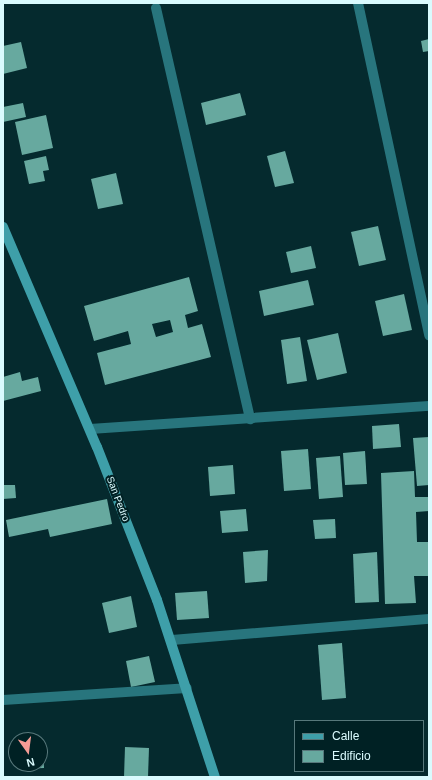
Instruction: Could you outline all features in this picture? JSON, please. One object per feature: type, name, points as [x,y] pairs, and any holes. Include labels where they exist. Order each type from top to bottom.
[{"type":"main road","name":"San Pedro","points":[[3,227],[90,429],[172,640],[215,777]]},
{"type":"street","points":[[358,3],[429,335]]},
{"type":"street","points":[[156,8],[250,419]]},
{"type":"street","points":[[90,429],[429,406]]},
{"type":"street","points":[[172,640],[429,619]]},
{"type":"street","points":[[3,700],[187,688]]},
{"type":"building","points":[[429,39],[429,51],[423,52],[421,41]]},
{"type":"building","points":[[21,42],[27,68],[3,74],[3,46]]},
{"type":"building","points":[[240,93],[246,115],[206,125],[201,103]]},
{"type":"building","points":[[23,103],[26,117],[3,122],[3,107]]},
{"type":"building","points":[[46,115],[53,148],[22,155],[15,122]]},
{"type":"building","points":[[285,151],[294,183],[275,187],[267,156]]},
{"type":"building","points":[[46,156],[49,170],[43,171],[45,181],[29,184],[24,161]]},
{"type":"building","points":[[116,173],[123,204],[98,209],[91,179]]},
{"type":"building","points":[[378,226],[386,260],[359,266],[351,232]]},
{"type":"building","points":[[311,246],[316,268],[291,273],[286,252]]},
{"type":"building","points":[[189,277],[198,311],[185,315],[188,328],[202,324],[211,357],[105,385],[97,353],[131,344],[128,331],[94,341],[84,306]],"holes":[[[170,320],[173,332],[156,337],[152,324]]]},
{"type":"building","points":[[308,280],[314,305],[264,316],[259,291]]},
{"type":"building","points":[[404,294],[412,330],[383,336],[375,301]]},
{"type":"building","points":[[338,333],[347,373],[317,380],[307,340]]},
{"type":"building","points":[[300,337],[307,381],[287,384],[281,340]]},
{"type":"building","points":[[20,372],[22,381],[38,377],[41,391],[3,401],[3,377]]},
{"type":"building","points":[[399,424],[401,447],[373,449],[372,426]]},
{"type":"building","points":[[429,437],[429,485],[417,486],[413,438]]},
{"type":"building","points":[[308,449],[311,489],[284,491],[281,451]]},
{"type":"building","points":[[365,451],[367,484],[345,485],[343,453]]},
{"type":"building","points":[[340,456],[343,497],[319,499],[316,458]]},
{"type":"building","points":[[233,465],[235,494],[210,496],[208,467]]},
{"type":"building","points":[[414,471],[415,497],[429,497],[429,511],[416,512],[417,542],[429,542],[429,576],[414,576],[416,603],[385,604],[381,473]]},
{"type":"building","points":[[3,485],[15,485],[16,498],[3,499]]},
{"type":"building","points":[[107,499],[112,524],[50,537],[48,529],[9,537],[6,520]]},
{"type":"building","points":[[246,509],[248,531],[222,533],[220,511]]},
{"type":"building","points":[[335,519],[336,538],[315,539],[313,520]]},
{"type":"building","points":[[268,550],[267,581],[245,583],[243,552]]},
{"type":"building","points":[[377,552],[379,602],[355,603],[353,554]]},
{"type":"building","points":[[207,591],[209,618],[177,620],[175,593]]},
{"type":"building","points":[[131,596],[137,627],[109,633],[102,603]]},
{"type":"building","points":[[342,643],[346,698],[322,700],[318,645]]},
{"type":"building","points":[[149,656],[155,682],[131,687],[126,661]]},
{"type":"building","points":[[125,747],[149,748],[148,777],[124,777]]}]
